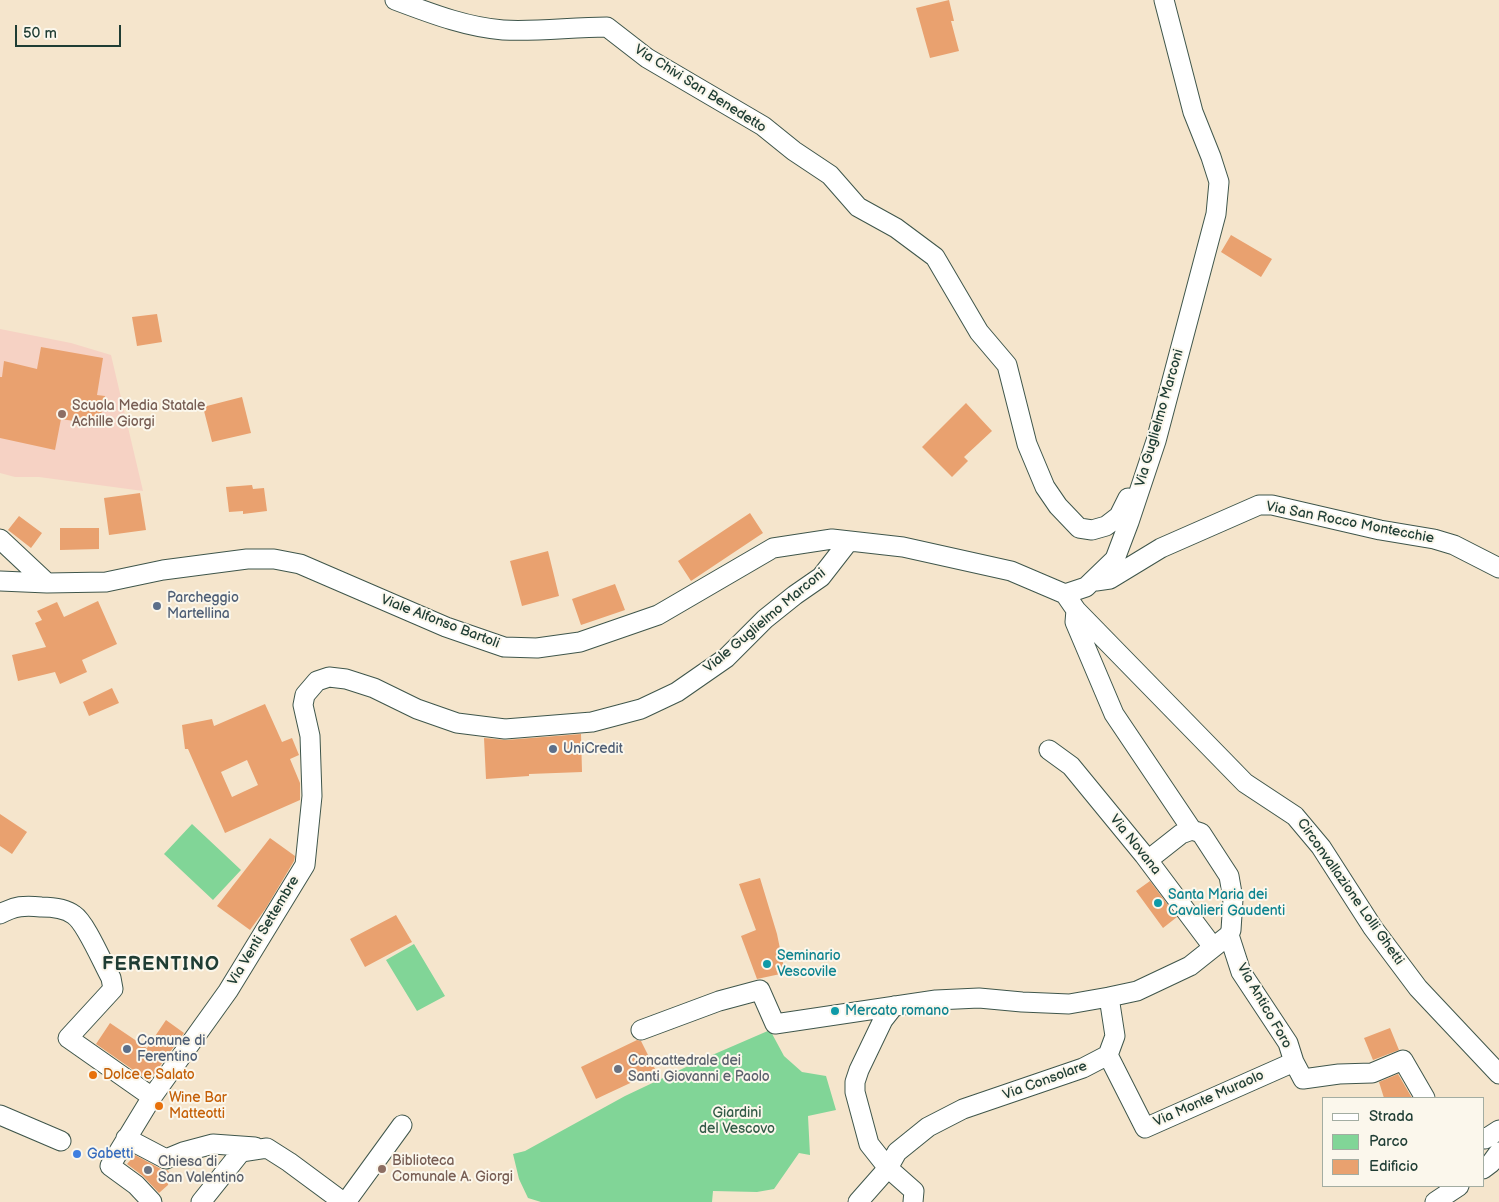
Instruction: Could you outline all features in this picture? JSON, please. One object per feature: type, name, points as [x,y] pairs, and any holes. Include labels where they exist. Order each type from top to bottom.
[{"type":"street","name":"Via Chivi San Benedetto","points":[[395,0],[466,24],[502,30],[607,27],[647,58],[763,126],[794,151],[830,175],[858,207],[896,228],[935,257],[979,332],[1007,365],[1016,394],[1021,424],[1039,474],[1058,506],[1079,528],[1092,530],[1106,526],[1119,516],[1134,487],[1142,483]]},
{"type":"street","name":"Via Guglielmo Marconi","points":[[1064,594],[1086,587],[1115,559],[1156,441],[1216,214],[1219,182],[1211,156],[1193,112],[1164,0]]},
{"type":"street","name":"Via San Rocco Montecchie","points":[[1093,581],[1110,579],[1161,548],[1259,505],[1272,505],[1380,530],[1434,539],[1454,545],[1499,568]]},
{"type":"street","points":[[0,539],[47,583]]},
{"type":"street","name":"Viale Alfonso Bartoli","points":[[0,581],[47,583],[106,582],[163,570],[247,559],[274,560],[300,564],[446,627],[504,647],[537,648],[580,642],[658,615],[774,548],[832,539],[849,541]]},
{"type":"street","points":[[849,541],[903,547],[1010,571],[1064,594]]},
{"type":"street","name":"Viale Guglielmo Marconi","points":[[329,677],[346,679],[374,688],[417,708],[457,723],[505,729],[592,722],[641,709],[677,692],[726,658],[765,619],[821,577],[849,541]]},
{"type":"street","name":"Circonvallazione Lolli Ghetti","points":[[1064,594],[1076,610],[1245,783],[1295,816],[1321,846],[1373,928],[1418,988],[1499,1074]]},
{"type":"street","points":[[640,1030],[719,1001],[760,990],[774,1024],[936,1000],[979,998],[1069,1004],[1137,991],[1190,966],[1229,934],[1232,924],[1233,899],[1229,876],[1201,833],[1192,830],[1114,714],[1075,622],[1076,610]]},
{"type":"street","name":"Via Venti Settembre","points":[[152,1202],[136,1185],[110,1166],[152,1097],[228,991],[305,865],[312,796],[310,736],[303,705],[305,695],[310,688],[317,681],[329,677]]},
{"type":"street","name":"Via Novana","points":[[1049,750],[1071,766],[1148,860],[1213,947]]},
{"type":"street","points":[[1148,860],[1181,834],[1192,830]]},
{"type":"street","points":[[0,914],[22,905],[54,908],[74,914],[85,929],[110,978],[113,988],[68,1038],[152,1097]]},
{"type":"street","name":"Via Antico Foro","points":[[1229,934],[1241,972],[1288,1043],[1294,1062],[1303,1079],[1339,1074],[1372,1073],[1403,1060],[1424,1097]]},
{"type":"street","points":[[1108,1055],[1115,1036],[1109,997]]},
{"type":"street","points":[[894,1006],[884,1020],[855,1082],[855,1092],[870,1144],[888,1168],[914,1191],[913,1202]]},
{"type":"street","name":"Via Monte Muraolo","points":[[1108,1055],[1145,1128],[1294,1062]]},
{"type":"street","name":"Via Consolare","points":[[858,1202],[888,1168],[897,1152],[928,1127],[962,1109],[1084,1068],[1108,1055]]},
{"type":"street","points":[[0,1116],[61,1142]]},
{"type":"street","points":[[126,1138],[166,1159],[213,1144],[267,1148],[344,1202],[402,1125]]},
{"type":"street","points":[[1484,1138],[1499,1130]]},
{"type":"street","points":[[201,1202],[241,1152],[267,1148]]},
{"type":"street","points":[[1484,1168],[1491,1163],[1499,1152]]},
{"type":"street","points":[[1434,1202],[1458,1187]]},
{"type":"shaded area","name":"Scuola Media Statale Achille Giorgi","points":[[0,329],[71,343],[111,355],[143,491],[39,477],[15,477],[0,473]]},
{"type":"green space","points":[[192,824],[241,870],[213,900],[164,854]]},
{"type":"green space","points":[[414,944],[445,996],[417,1011],[386,960]]},
{"type":"green space","name":"Giardini del Vescovo","points":[[770,1030],[784,1056],[802,1072],[826,1076],[836,1110],[808,1116],[810,1155],[799,1153],[774,1189],[757,1192],[713,1191],[712,1202],[541,1202],[528,1198],[519,1179],[513,1154],[525,1151],[625,1096]]},
{"type":"building","points":[[949,0],[954,21],[951,21],[959,51],[930,58],[916,8]]},
{"type":"building","points":[[1231,235],[1272,259],[1261,277],[1221,252]]},
{"type":"building","points":[[157,314],[162,342],[137,346],[132,317]]},
{"type":"building","points":[[41,347],[103,358],[97,395],[105,396],[99,425],[61,419],[55,450],[0,438],[0,377],[2,377],[4,361],[37,369]]},
{"type":"building","points":[[242,397],[251,433],[212,442],[203,407]]},
{"type":"building","points":[[966,403],[992,431],[964,457],[968,461],[952,477],[922,447]]},
{"type":"building","points":[[252,485],[253,489],[264,488],[267,511],[243,514],[243,511],[229,512],[226,487]]},
{"type":"building","points":[[140,493],[146,530],[109,535],[104,498]]},
{"type":"building","points":[[750,513],[763,533],[691,581],[678,561]]},
{"type":"building","points":[[19,516],[42,533],[31,548],[8,530]]},
{"type":"building","points":[[60,528],[99,528],[99,549],[60,550]]},
{"type":"building","points":[[548,551],[559,596],[522,606],[510,561]]},
{"type":"building","points":[[615,584],[625,610],[581,625],[572,599]]},
{"type":"building","points":[[98,601],[117,644],[82,660],[87,672],[60,684],[55,672],[18,681],[12,655],[46,647],[35,623],[42,620],[37,611],[57,602],[64,617]]},
{"type":"building","points":[[112,688],[119,703],[89,716],[83,702]]},
{"type":"building","points":[[265,704],[282,742],[292,738],[299,755],[290,759],[300,783],[300,800],[225,833],[188,749],[185,749],[182,725],[212,719],[214,726]],"holes":[[[247,760],[258,785],[232,797],[221,772]]]},
{"type":"building","points":[[581,734],[582,772],[529,774],[529,776],[486,779],[484,738],[506,740]]},
{"type":"building","points":[[0,814],[27,832],[12,854],[0,846]]},
{"type":"building","points":[[270,838],[295,856],[294,861],[266,908],[250,930],[217,906]]},
{"type":"building","points":[[760,878],[777,934],[785,973],[757,979],[741,936],[756,930],[739,884]]},
{"type":"building","name":"Santa Maria dei Cavalieri Gaudenti","points":[[1150,881],[1177,917],[1163,928],[1136,891]]},
{"type":"building","points":[[396,915],[412,942],[365,967],[350,939]]},
{"type":"building","points":[[166,1020],[184,1033],[149,1081],[96,1044],[110,1023],[147,1048]]},
{"type":"building","points":[[1390,1028],[1399,1050],[1373,1060],[1364,1038]]},
{"type":"building","name":"Concattedrale dei Santi Giovanni e Paolo","points":[[637,1040],[641,1041],[656,1071],[596,1099],[581,1067]]},
{"type":"building","points":[[1398,1074],[1411,1097],[1384,1097],[1379,1082]]},
{"type":"building","name":"Chiesa di San Valentino","points":[[135,1155],[170,1173],[168,1185],[159,1193],[143,1176],[127,1164]]},
{"type":"place","name":"Scuola Media Statale Achille Giorgi","points":[[62,414]]},
{"type":"place","name":"Parcheggio Martellina","points":[[157,606]]},
{"type":"place","name":"UniCredit","points":[[553,749]]},
{"type":"place","name":"Santa Maria dei Cavalieri Gaudenti","points":[[1158,903]]},
{"type":"place","name":"Seminario Vescovile","points":[[767,964]]},
{"type":"place","name":"Mercato romano","points":[[835,1011]]},
{"type":"place","name":"Comune di Ferentino","points":[[127,1049]]},
{"type":"place","name":"Concattedrale dei Santi Giovanni e Paolo","points":[[618,1069]]},
{"type":"place","name":"Dolce e Salato","points":[[93,1075]]},
{"type":"place","name":"Wine Bar Matteotti","points":[[159,1106]]},
{"type":"place","name":"Gabetti","points":[[77,1154]]},
{"type":"place","name":"Biblioteca Comunale A. Giorgi","points":[[382,1169]]},
{"type":"place","name":"Chiesa di San Valentino","points":[[148,1170]]},
{"type":"district","name":"FERENTINO","points":[[161,965]]}]
